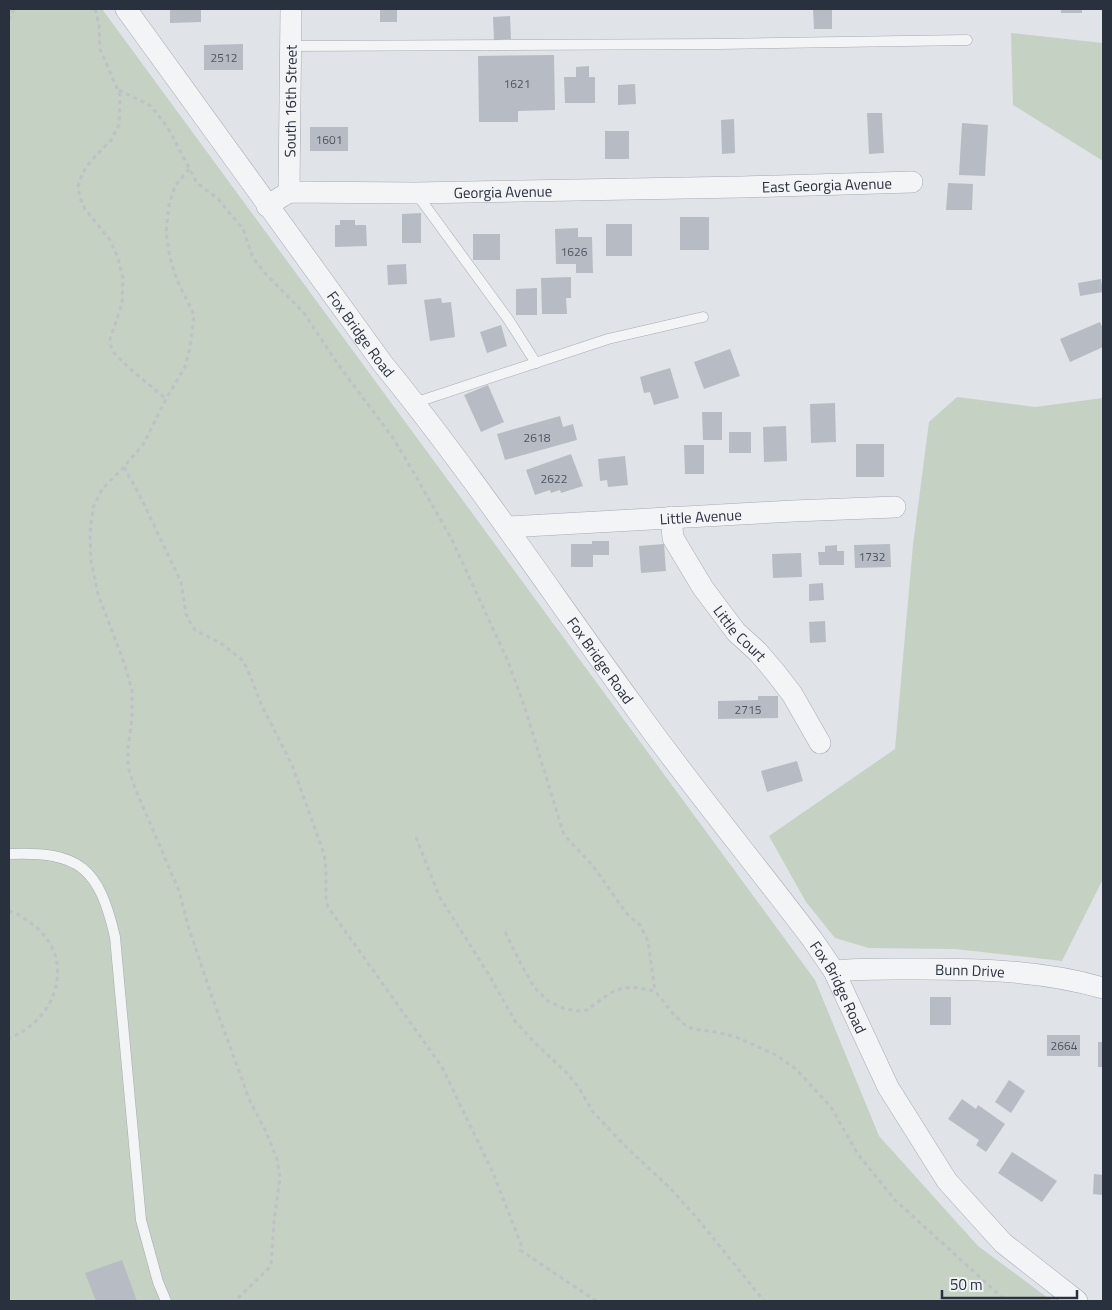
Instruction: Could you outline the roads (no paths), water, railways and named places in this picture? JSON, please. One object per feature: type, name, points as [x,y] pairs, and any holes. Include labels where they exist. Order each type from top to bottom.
[{"type":"street","name":"Fox Bridge Road","points":[[126,9],[382,364],[414,403],[507,527],[634,706],[777,892],[834,971],[888,1087],[947,1181],[1004,1243],[1077,1301]]},
{"type":"street","name":"South 16th Street","points":[[289,192],[291,9]]},
{"type":"street","name":"East Georgia Avenue","points":[[742,187],[912,182]]},
{"type":"street","name":"Georgia Avenue","points":[[289,192],[415,193],[742,187]]},
{"type":"street","points":[[267,206],[289,192]]},
{"type":"street","name":"Little Avenue","points":[[507,527],[671,517],[895,508]]},
{"type":"street","name":"Little Court","points":[[671,517],[673,538],[703,588],[736,632],[758,652],[792,694],[820,743]]},
{"type":"street","name":"Bunn Drive","points":[[834,971],[856,969],[966,969],[1081,981],[1103,988]]},
{"type":"lane","points":[[292,46],[718,44],[967,40]]},
{"type":"lane","points":[[415,193],[508,318],[536,363]]},
{"type":"lane","points":[[414,403],[608,339],[703,317]]},
{"type":"lane","points":[[9,854],[41,853],[57,856],[75,863],[92,878],[105,901],[115,937],[141,1220],[158,1282],[166,1301]]}]
